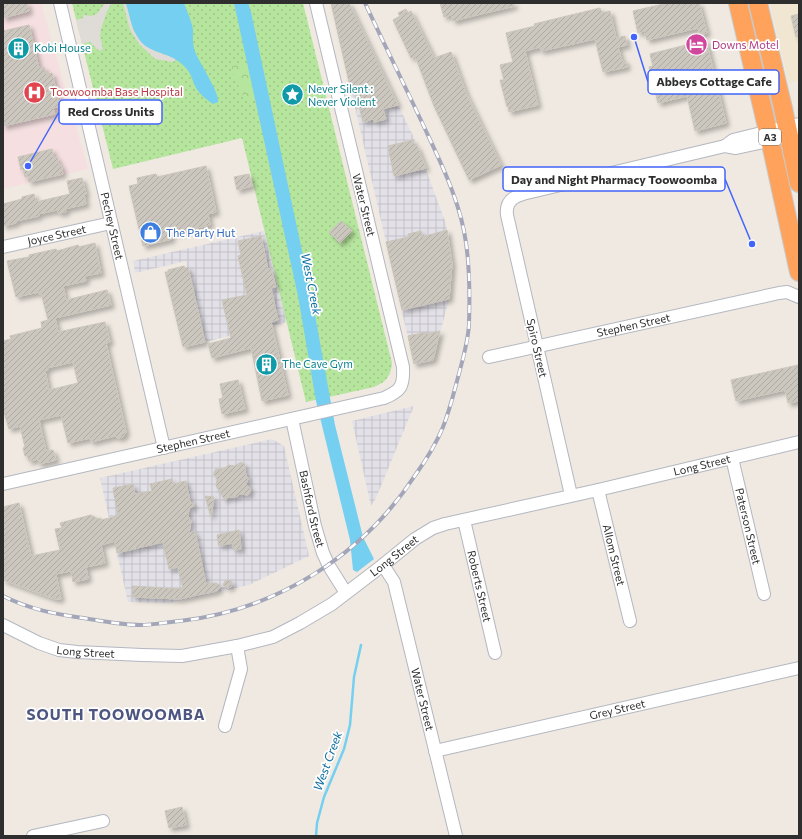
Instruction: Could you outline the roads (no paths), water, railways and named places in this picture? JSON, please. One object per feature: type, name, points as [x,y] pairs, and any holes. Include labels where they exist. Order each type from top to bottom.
[{"type":"highway","name":"A3","points":[[738,3],[799,271]]},
{"type":"highway","name":"A3","points":[[758,3],[794,130],[799,183]]},
{"type":"street","name":"Pechey Street","points":[[60,3],[164,448]]},
{"type":"street","name":"Water Street","points":[[316,3],[403,367],[404,378],[401,387],[394,394],[384,398]]},
{"type":"street","points":[[769,136],[794,130]]},
{"type":"street","name":"Spiro Street","points":[[571,495],[507,215],[507,207],[510,200],[517,196],[531,192],[725,146],[736,148],[769,136]]},
{"type":"street","name":"Joyce Street","points":[[3,247],[111,222]]},
{"type":"street","name":"Stephen Street","points":[[489,357],[779,293],[786,290],[796,281],[799,271]]},
{"type":"street","name":"Stephen Street","points":[[779,293],[790,293],[799,297]]},
{"type":"street","name":"Stephen Street","points":[[3,484],[292,420],[384,398]]},
{"type":"street","name":"Bashford Street","points":[[292,420],[315,526],[323,553],[329,566],[346,593]]},
{"type":"street","name":"Long Street","points":[[3,625],[39,643],[59,650],[77,652],[142,656],[182,656],[237,646],[273,637],[332,604],[415,539],[433,528],[799,442]]},
{"type":"street","name":"Paterson Street","points":[[732,458],[764,594]]},
{"type":"street","name":"Allom Street","points":[[598,490],[630,621]]},
{"type":"street","name":"Roberts Street","points":[[464,520],[495,653]]},
{"type":"street","name":"Water Street","points":[[383,565],[394,582],[456,836]]},
{"type":"street","points":[[225,726],[241,669],[237,646]]},
{"type":"street","name":"Grey Street","points":[[435,751],[799,668]]},
{"type":"street","points":[[33,836],[103,820]]},
{"type":"water","points":[[126,3],[184,3],[193,28],[193,42],[195,51],[216,92],[218,102],[213,104],[200,94],[196,89],[189,72],[181,63],[174,58],[153,50],[141,42],[131,23]]},
{"type":"water","points":[[234,3],[248,3],[251,12],[311,293],[335,425],[363,537],[374,559],[357,572],[353,570],[350,540],[316,401],[298,296]]},
{"type":"waterway","name":"West Creek","points":[[316,836],[317,823],[324,797],[344,749],[350,725],[354,677],[361,645]]},
{"type":"railway","points":[[3,596],[32,608],[52,613],[112,623],[134,625],[150,625],[216,615],[250,605],[283,591],[314,574],[343,554],[370,530],[395,503],[434,446],[447,416],[463,360],[467,338],[469,324],[469,289],[466,242],[461,218],[443,167],[365,3]]},
{"type":"place","name":"Abbeys Cottage Cafe","points":[[634,37]]},
{"type":"place","name":"Downs Motel","points":[[696,45]]},
{"type":"place","name":"Kobi House","points":[[19,48]]},
{"type":"place","name":"Toowoomba Base Hospital","points":[[35,92]]},
{"type":"place","name":"Never Silent : Never Violent","points":[[293,95]]},
{"type":"place","name":"Red Cross Units","points":[[28,166]]},
{"type":"place","name":"The Party Hut","points":[[150,233]]},
{"type":"place","name":"Day and Night Pharmacy Toowoomba","points":[[752,244]]},
{"type":"place","name":"The Cave Gym","points":[[267,364]]},
{"type":"district","name":"SOUTH TOOWOOMBA","points":[[116,715]]}]
